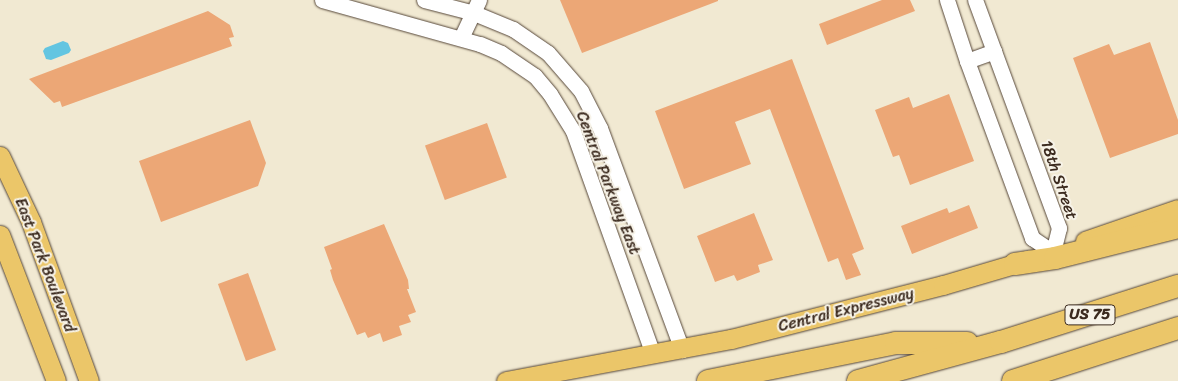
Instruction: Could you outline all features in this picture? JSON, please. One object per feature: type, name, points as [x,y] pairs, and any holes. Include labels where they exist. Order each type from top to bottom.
[{"type":"highway","points":[[1015,264],[1054,258],[1178,226]]},
{"type":"highway","name":"US 75","points":[[858,381],[1001,342],[1178,286]]},
{"type":"highway","name":"US 75","points":[[1013,381],[1178,328]]},
{"type":"highway","points":[[708,381],[896,344],[1001,342]]},
{"type":"main road","name":"East Park Boulevard","points":[[0,156],[31,222],[88,378]]},
{"type":"main road","name":"Central Expressway","points":[[506,381],[682,350],[821,318],[1015,264],[1178,209]]},
{"type":"main road","name":"East Park Boulevard","points":[[0,235],[55,378]]},
{"type":"street","name":"Central Parkway East","points":[[322,0],[461,38],[501,54],[535,76],[566,116],[588,172],[653,355]]},
{"type":"street","name":"Central Parkway East","points":[[424,0],[476,7],[548,53],[581,91],[600,128],[682,350]]},
{"type":"street","points":[[947,0],[967,61],[1032,238],[1053,252]]},
{"type":"street","name":"18th Street","points":[[975,0],[1059,228],[1053,252]]},
{"type":"street","points":[[461,38],[476,7]]},
{"type":"street","points":[[967,61],[994,52]]},
{"type":"street","points":[[566,116],[587,103]]},
{"type":"street","points":[[588,172],[613,163]]},
{"type":"water","points":[[63,41],[68,43],[71,50],[69,53],[51,60],[46,59],[43,51],[45,48]]},
{"type":"building","points":[[560,0],[718,0],[718,1],[582,53]]},
{"type":"building","points":[[882,0],[910,0],[915,11],[827,45],[819,24]]},
{"type":"building","points":[[208,11],[230,25],[234,37],[229,38],[232,46],[62,107],[60,101],[54,103],[29,79]]},
{"type":"building","points":[[1150,42],[1178,120],[1178,134],[1110,158],[1073,58],[1109,44],[1114,55]]},
{"type":"building","points":[[792,59],[864,249],[852,254],[861,275],[846,280],[838,258],[828,262],[770,109],[735,122],[751,164],[684,189],[655,111]]},
{"type":"building","points":[[949,94],[974,161],[910,185],[899,155],[893,157],[875,110],[909,97],[913,108]]},
{"type":"building","points":[[250,120],[266,163],[258,186],[161,222],[139,161]]},
{"type":"building","points":[[487,123],[507,178],[445,200],[425,146]]},
{"type":"building","points":[[969,205],[978,228],[912,254],[901,226],[947,208],[949,213]]},
{"type":"building","points":[[754,213],[773,260],[758,265],[760,272],[737,281],[734,275],[715,282],[697,236]]},
{"type":"building","points":[[384,224],[408,280],[409,289],[407,289],[416,312],[408,315],[411,322],[399,326],[402,335],[383,342],[380,333],[368,338],[365,332],[357,335],[333,280],[330,270],[332,269],[324,247]]},
{"type":"building","points":[[248,273],[276,350],[246,361],[218,284]]}]
